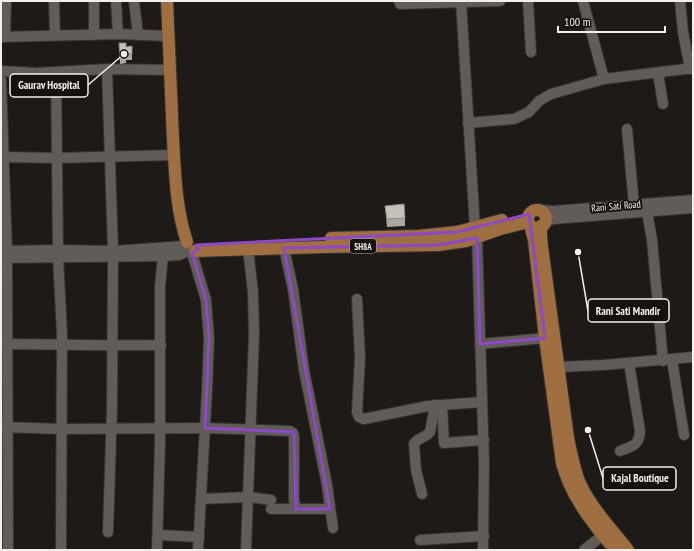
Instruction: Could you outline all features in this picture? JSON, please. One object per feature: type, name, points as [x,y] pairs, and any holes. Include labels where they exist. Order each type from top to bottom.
[{"type":"main road","points":[[167,1],[174,155],[181,218],[190,247]]},
{"type":"main road","points":[[175,1],[184,188],[190,247]]},
{"type":"main road","name":"SH8A","points":[[190,247],[248,249],[438,246],[458,244],[476,233],[509,218],[535,220]]},
{"type":"main road","points":[[535,220],[534,240],[559,448],[566,476],[574,495],[615,550]]},
{"type":"main road","points":[[535,220],[541,236],[568,438],[573,460],[579,481],[590,502],[628,550]]},
{"type":"main road","name":"SH8A","points":[[190,247],[238,241],[418,236],[457,232],[476,233]]},
{"type":"street","points":[[6,1],[3,37],[118,34],[168,36]]},
{"type":"street","points":[[54,1],[55,35]]},
{"type":"street","points":[[94,1],[94,35]]},
{"type":"street","points":[[116,1],[118,34]]},
{"type":"street","points":[[134,1],[138,35]]},
{"type":"street","points":[[399,1],[400,4],[500,1]]},
{"type":"street","points":[[528,1],[531,52]]},
{"type":"street","points":[[583,1],[604,79]]},
{"type":"street","points":[[468,123],[514,118],[529,112],[539,101],[551,94],[604,79],[692,69],[683,32],[680,1]]},
{"type":"street","points":[[461,2],[476,233],[484,440],[483,550]]},
{"type":"street","points":[[1,71],[36,73],[108,69],[170,70]]},
{"type":"street","points":[[108,69],[109,156],[113,254],[108,532]]},
{"type":"street","points":[[56,72],[58,254],[62,344],[61,550]]},
{"type":"street","points":[[658,73],[663,104]]},
{"type":"street","points":[[1,80],[4,254],[4,427],[8,550]]},
{"type":"street","points":[[626,129],[634,205]]},
{"type":"street","points":[[2,157],[57,158],[174,155]]},
{"type":"street","name":"Rani Sati Road","points":[[535,220],[553,211],[693,200]]},
{"type":"street","points":[[535,220],[693,208]]},
{"type":"street","points":[[647,212],[652,240],[667,360],[684,435]]},
{"type":"street","points":[[113,254],[190,247]]},
{"type":"street","points":[[4,254],[113,254],[163,256],[179,255],[190,247]]},
{"type":"street","points":[[190,247],[206,300],[209,339],[198,550]]},
{"type":"street","points":[[284,248],[293,289],[304,370],[327,485],[333,528]]},
{"type":"street","points":[[246,550],[254,335],[253,292],[248,249]]},
{"type":"street","points":[[158,550],[161,345],[160,286],[163,256]]},
{"type":"street","points":[[357,299],[360,358],[358,416],[364,418],[439,405],[482,402]]},
{"type":"street","points":[[480,344],[545,338]]},
{"type":"street","points":[[4,344],[112,346],[161,345]]},
{"type":"street","points":[[559,367],[629,363],[693,357]]},
{"type":"street","points":[[620,451],[634,445],[640,437],[629,363]]},
{"type":"street","points":[[439,405],[444,443],[484,440]]},
{"type":"street","points":[[422,494],[416,470],[414,444],[418,439],[428,435],[430,432],[439,405]]},
{"type":"street","points":[[4,427],[61,429],[205,428],[290,431],[293,433],[294,500],[296,508]]},
{"type":"street","points":[[201,499],[248,497],[271,505],[296,508],[330,509]]},
{"type":"street","points":[[158,535],[199,537]]},
{"type":"street","points":[[584,550],[603,535]]},
{"type":"street","points":[[420,540],[484,536]]},
{"type":"highlighted area","points":[[529,214],[545,338],[480,344],[477,238],[438,245],[284,248],[330,509],[296,509],[294,432],[205,428],[209,339],[206,300],[192,253],[198,250],[196,245],[457,232]]},
{"type":"building","points":[[119,43],[126,43],[126,47],[132,46],[132,54],[126,54],[126,58],[120,58]]},
{"type":"building","points":[[404,204],[405,218],[387,219],[385,206]]},
{"type":"place","name":"Gaurav Hospital","points":[[124,54]]},
{"type":"place","name":"Rani Sati Mandir","points":[[578,252]]},
{"type":"place","name":"Kajal Boutique","points":[[588,430]]}]
